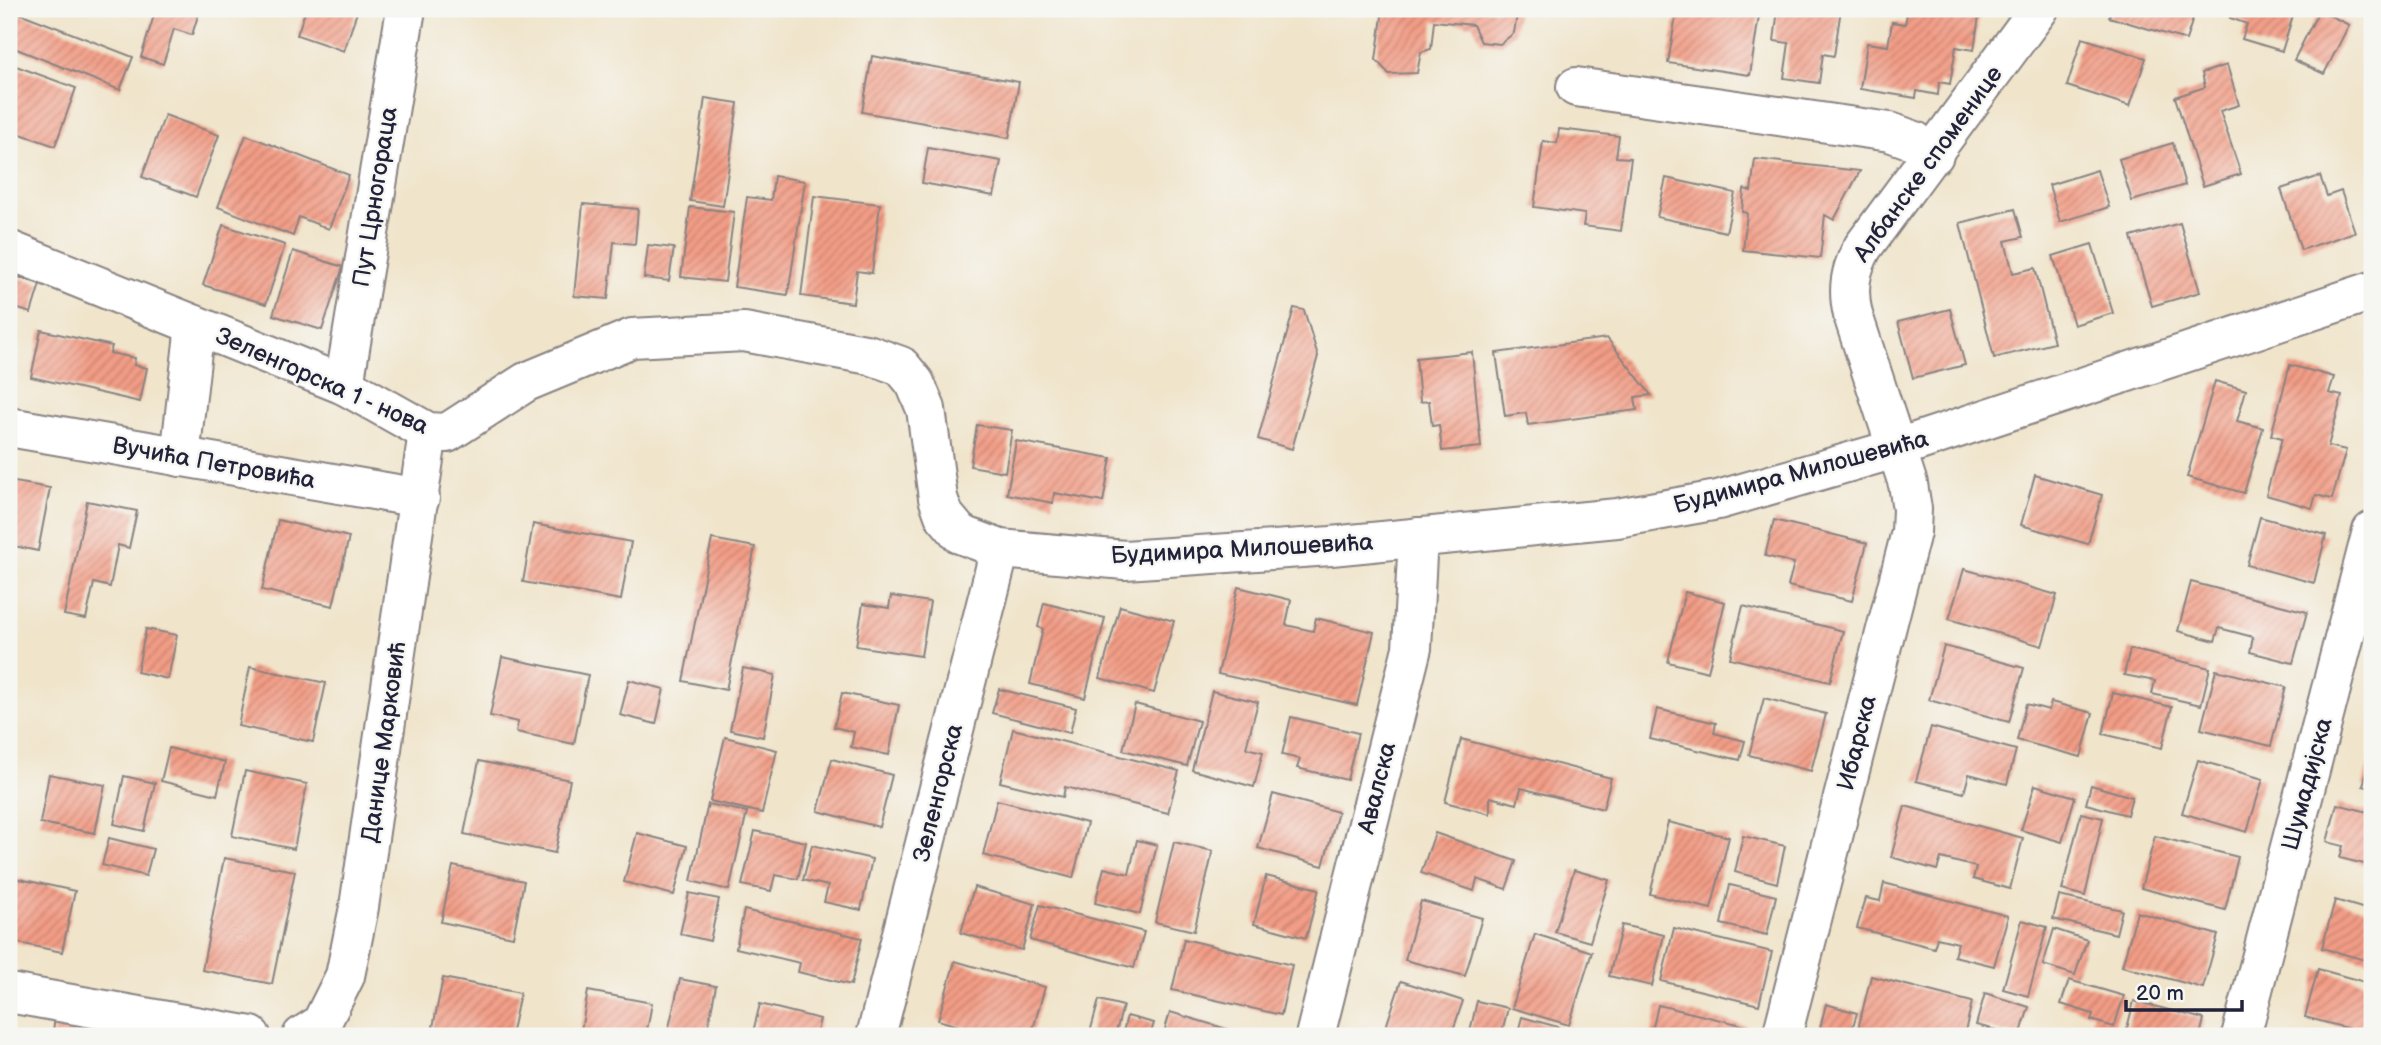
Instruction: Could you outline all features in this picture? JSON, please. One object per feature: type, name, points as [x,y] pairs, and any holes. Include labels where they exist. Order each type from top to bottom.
[{"type":"street","name":"Пут Црногораца","points":[[344,385],[406,9]]},
{"type":"street","name":"Албанске споменице","points":[[1895,449],[1853,314],[1849,296],[1850,278],[1863,247],[1934,155],[2039,9]]},
{"type":"street","points":[[1576,87],[1890,132],[1915,141],[1934,155]]},
{"type":"street","name":"Зеленгорска 1 - нова","points":[[9,250],[344,385],[428,432],[447,433],[526,382],[632,338],[744,332],[870,355],[901,366],[915,383],[926,409],[938,498],[944,515],[960,534],[1000,549]]},
{"type":"street","name":"Будимира Милошевића","points":[[1000,549],[1125,560],[1331,546],[1617,517],[1718,500],[1895,449],[2372,290]]},
{"type":"street","points":[[180,457],[195,325]]},
{"type":"street","name":"Вучића Петровића","points":[[9,428],[420,498]]},
{"type":"street","name":"Данице Марковић","points":[[302,1036],[321,1024],[345,976],[359,907],[428,432]]},
{"type":"street","name":"Ибарска","points":[[1782,1036],[1911,532],[1910,496],[1895,449]]},
{"type":"street","name":"Шумадијска","points":[[2241,1036],[2372,531]]},
{"type":"street","name":"Авалска","points":[[1315,1036],[1412,648],[1418,537]]},
{"type":"street","name":"Зеленгорска","points":[[876,1036],[1000,549]]},
{"type":"street","points":[[9,993],[251,1036]]},
{"type":"building","points":[[9,9],[133,57],[120,90],[9,46]]},
{"type":"building","points":[[156,9],[200,9],[192,35],[174,29],[163,64],[141,57]]},
{"type":"building","points":[[306,9],[358,9],[344,51],[297,35]]},
{"type":"building","points":[[1383,9],[1518,9],[1514,33],[1500,44],[1481,42],[1473,25],[1434,21],[1431,49],[1421,52],[1417,73],[1389,74],[1376,60]]},
{"type":"building","points":[[1677,9],[1760,9],[1750,75],[1668,63]]},
{"type":"building","points":[[1778,9],[1841,9],[1834,56],[1823,54],[1819,83],[1784,78],[1789,43],[1774,41]]},
{"type":"building","points":[[1908,9],[1980,9],[1974,50],[1956,47],[1950,84],[1939,82],[1938,95],[1917,91],[1916,98],[1860,89],[1867,43],[1888,46],[1892,22],[1905,24]]},
{"type":"building","points":[[2112,9],[2196,9],[2186,40],[2109,17]]},
{"type":"building","points":[[2233,9],[2295,9],[2282,51],[2242,39],[2247,24],[2230,18]]},
{"type":"building","points":[[2319,10],[2349,25],[2324,74],[2294,60]]},
{"type":"building","points":[[2082,38],[2146,58],[2130,106],[2067,86]]},
{"type":"building","points":[[872,56],[1019,82],[1009,138],[862,112]]},
{"type":"building","points":[[2227,65],[2239,105],[2220,111],[2241,174],[2203,186],[2175,97],[2205,87],[2202,73]]},
{"type":"building","points":[[16,66],[76,88],[55,146],[9,130],[9,86]]},
{"type":"building","points":[[705,98],[738,103],[723,206],[690,201]]},
{"type":"building","points":[[165,115],[219,135],[196,197],[142,177]]},
{"type":"building","points":[[1559,129],[1619,136],[1616,157],[1631,158],[1621,231],[1583,226],[1585,214],[1534,207],[1543,141],[1557,143]]},
{"type":"building","points":[[246,135],[349,175],[329,229],[299,217],[293,236],[218,207]]},
{"type":"building","points":[[2173,143],[2185,185],[2132,201],[2119,159]]},
{"type":"building","points":[[928,148],[1001,161],[994,196],[922,183]]},
{"type":"building","points":[[1755,159],[1860,171],[1834,220],[1825,215],[1820,258],[1743,250],[1747,213],[1742,212],[1744,189],[1751,191]]},
{"type":"building","points":[[2097,170],[2109,207],[2060,222],[2049,185]]},
{"type":"building","points":[[774,176],[805,181],[788,295],[734,287],[747,197],[771,200]]},
{"type":"building","points":[[2320,176],[2327,196],[2341,191],[2355,232],[2301,250],[2281,189]]},
{"type":"building","points":[[1666,178],[1735,193],[1726,232],[1657,217]]},
{"type":"building","points":[[814,196],[880,204],[872,273],[857,271],[853,303],[801,296]]},
{"type":"building","points":[[583,204],[638,209],[635,244],[614,242],[608,299],[574,296]]},
{"type":"building","points":[[690,207],[734,212],[725,282],[681,277]]},
{"type":"building","points":[[2015,209],[2023,237],[2005,241],[2013,273],[2035,268],[2054,343],[1994,358],[1960,223]]},
{"type":"building","points":[[2180,223],[2200,292],[2152,306],[2131,237]]},
{"type":"building","points":[[223,225],[285,245],[266,304],[203,285]]},
{"type":"building","points":[[2092,244],[2113,313],[2074,325],[2053,256]]},
{"type":"building","points":[[648,245],[674,248],[669,281],[644,278]]},
{"type":"building","points":[[293,251],[343,267],[322,330],[273,315]]},
{"type":"building","points":[[9,274],[40,284],[31,313],[9,306]]},
{"type":"building","points":[[1294,308],[1304,310],[1318,356],[1292,449],[1258,439]]},
{"type":"building","points":[[1950,309],[1965,365],[1913,378],[1898,322]]},
{"type":"building","points":[[9,321],[17,323],[10,355],[9,355]]},
{"type":"building","points":[[41,330],[112,346],[110,353],[135,358],[134,365],[147,368],[140,402],[31,377]]},
{"type":"building","points":[[1607,338],[1651,395],[1635,397],[1637,410],[1528,425],[1526,413],[1505,416],[1496,353]]},
{"type":"building","points":[[1472,352],[1481,447],[1442,451],[1439,425],[1432,426],[1429,401],[1420,402],[1416,358]]},
{"type":"building","points":[[2290,365],[2334,377],[2329,393],[2342,396],[2328,446],[2346,450],[2332,499],[2316,495],[2312,508],[2266,495],[2282,438],[2271,435]]},
{"type":"building","points":[[2215,381],[2246,390],[2237,421],[2263,428],[2244,493],[2187,477]]},
{"type":"building","points":[[977,425],[1012,430],[1005,472],[970,466]]},
{"type":"building","points":[[1016,441],[1111,458],[1103,502],[1054,493],[1053,503],[1007,494]]},
{"type":"building","points":[[2035,475],[2102,495],[2088,544],[2021,525]]},
{"type":"building","points":[[9,481],[50,488],[38,551],[9,545]]},
{"type":"building","points":[[87,501],[137,511],[129,548],[118,545],[110,587],[94,583],[86,619],[64,615]]},
{"type":"building","points":[[2260,517],[2326,535],[2314,583],[2247,565]]},
{"type":"building","points":[[278,520],[349,537],[333,606],[262,590]]},
{"type":"building","points":[[1774,520],[1867,543],[1852,601],[1788,586],[1794,563],[1765,556]]},
{"type":"building","points":[[533,524],[631,542],[621,600],[523,582]]},
{"type":"building","points":[[712,539],[755,547],[726,690],[683,681]]},
{"type":"building","points":[[1964,569],[2057,595],[2042,646],[1949,619]]},
{"type":"building","points":[[2191,582],[2307,612],[2293,663],[2250,652],[2253,637],[2219,628],[2215,641],[2178,631]]},
{"type":"building","points":[[1238,587],[1291,600],[1286,625],[1313,631],[1316,618],[1374,632],[1357,705],[1218,674]]},
{"type":"building","points":[[1685,592],[1725,602],[1708,672],[1668,662]]},
{"type":"building","points":[[891,596],[930,602],[921,656],[856,646],[863,604],[889,608]]},
{"type":"building","points":[[1044,603],[1105,618],[1085,698],[1030,684],[1043,629],[1038,627]]},
{"type":"building","points":[[1120,606],[1174,621],[1154,693],[1100,678]]},
{"type":"building","points":[[1743,606],[1843,631],[1830,682],[1730,658]]},
{"type":"building","points":[[146,629],[177,635],[168,679],[137,672]]},
{"type":"building","points":[[1944,646],[2024,668],[2009,722],[1929,700]]},
{"type":"building","points":[[2130,649],[2210,668],[2201,705],[2152,694],[2155,681],[2124,675]]},
{"type":"building","points":[[502,657],[588,675],[574,744],[516,732],[518,722],[490,716]]},
{"type":"building","points":[[250,667],[326,683],[313,742],[238,726]]},
{"type":"building","points":[[743,668],[775,675],[763,737],[730,730]]},
{"type":"building","points":[[2216,670],[2286,687],[2271,746],[2201,729]]},
{"type":"building","points":[[629,680],[664,689],[656,724],[620,715]]},
{"type":"building","points":[[999,689],[1076,708],[1070,733],[992,713]]},
{"type":"building","points":[[1212,691],[1258,702],[1246,748],[1263,752],[1254,787],[1192,770]]},
{"type":"building","points":[[842,693],[899,705],[889,755],[851,747],[854,732],[834,727]]},
{"type":"building","points":[[2113,693],[2172,707],[2162,748],[2103,734]]},
{"type":"building","points":[[1764,698],[1826,714],[1811,771],[1749,755]]},
{"type":"building","points":[[2051,702],[2093,713],[2081,757],[2017,740],[2026,704],[2049,710]]},
{"type":"building","points":[[1135,704],[1199,721],[1187,766],[1123,750]]},
{"type":"building","points":[[1657,709],[1716,723],[1714,733],[1745,741],[1740,760],[1650,739]]},
{"type":"building","points":[[1291,717],[1358,733],[1347,780],[1297,768],[1300,759],[1282,755]]},
{"type":"building","points":[[1931,727],[2016,750],[2007,784],[1969,774],[1964,793],[1916,781]]},
{"type":"building","points":[[1013,729],[1179,771],[1168,813],[1065,787],[1063,797],[1000,782]]},
{"type":"building","points":[[725,737],[777,750],[762,813],[710,801]]},
{"type":"building","points":[[1461,739],[1611,778],[1603,809],[1521,788],[1517,804],[1490,797],[1490,814],[1445,802]]},
{"type":"building","points":[[169,748],[225,762],[217,795],[161,781]]},
{"type":"building","points":[[2372,750],[2372,788],[2363,786]]},
{"type":"building","points":[[832,759],[892,775],[879,827],[818,811]]},
{"type":"building","points":[[2198,760],[2263,779],[2247,832],[2182,813]]},
{"type":"building","points":[[479,761],[570,780],[555,853],[464,834]]},
{"type":"building","points":[[245,771],[307,784],[294,849],[232,836]]},
{"type":"building","points":[[49,774],[105,785],[95,833],[40,823]]},
{"type":"building","points":[[124,776],[155,783],[144,831],[114,824]]},
{"type":"building","points":[[2035,785],[2075,797],[2062,842],[2021,830]]},
{"type":"building","points":[[2091,785],[2132,797],[2127,815],[2086,804]]},
{"type":"building","points":[[1273,794],[1338,812],[1323,866],[1258,848]]},
{"type":"building","points":[[997,800],[1087,823],[1073,878],[983,855]]},
{"type":"building","points":[[708,804],[747,812],[729,890],[691,881]]},
{"type":"building","points":[[2337,804],[2372,813],[2372,866],[2340,858],[2343,846],[2327,842]]},
{"type":"building","points":[[1905,806],[2023,838],[2010,889],[1973,879],[1976,867],[1941,858],[1937,870],[1891,857]]},
{"type":"building","points":[[2081,813],[2103,818],[2085,896],[2062,890]]},
{"type":"building","points":[[1668,822],[1729,837],[1711,909],[1650,894]]},
{"type":"building","points":[[755,831],[806,842],[798,879],[775,875],[771,891],[742,885]]},
{"type":"building","points":[[637,833],[687,846],[674,895],[624,882]]},
{"type":"building","points":[[1435,833],[1516,861],[1506,889],[1477,879],[1474,891],[1421,873]]},
{"type":"building","points":[[1743,836],[1785,846],[1777,883],[1735,872]]},
{"type":"building","points":[[2155,836],[2238,857],[2225,910],[2141,888]]},
{"type":"building","points":[[109,838],[153,849],[146,876],[102,865]]},
{"type":"building","points":[[1137,840],[1157,845],[1140,914],[1095,903],[1104,868],[1129,874]]},
{"type":"building","points":[[1174,842],[1213,851],[1194,931],[1155,922]]},
{"type":"building","points":[[812,845],[872,859],[861,910],[824,902],[828,886],[803,880]]},
{"type":"building","points":[[224,858],[295,871],[272,984],[202,970]]},
{"type":"building","points":[[453,866],[524,881],[513,937],[441,922]]},
{"type":"building","points":[[1574,870],[1609,880],[1590,942],[1555,932]]},
{"type":"building","points":[[1266,876],[1319,889],[1306,938],[1254,924]]},
{"type":"building","points":[[15,878],[75,891],[62,952],[9,941],[9,910]]},
{"type":"building","points":[[1884,883],[2008,916],[1994,966],[1954,956],[1958,943],[1937,938],[1934,948],[1857,928],[1866,898],[1880,901]]},
{"type":"building","points":[[1730,885],[1776,896],[1767,935],[1721,924]]},
{"type":"building","points":[[974,887],[1035,904],[1022,950],[961,933]]},
{"type":"building","points":[[689,893],[719,899],[710,941],[680,934]]},
{"type":"building","points":[[2059,896],[2122,910],[2116,934],[2053,919]]},
{"type":"building","points":[[2335,900],[2372,911],[2372,962],[2322,948]]},
{"type":"building","points":[[1421,901],[1482,918],[1465,976],[1405,960]]},
{"type":"building","points":[[1040,905],[1144,932],[1134,968],[1030,940]]},
{"type":"building","points":[[744,910],[862,938],[851,985],[798,972],[800,963],[736,948]]},
{"type":"building","points":[[2137,912],[2218,935],[2203,988],[2122,966]]},
{"type":"building","points":[[2022,920],[2047,927],[2028,996],[2003,989]]},
{"type":"building","points":[[1622,925],[1664,935],[1652,986],[1609,976]]},
{"type":"building","points":[[1674,928],[1772,952],[1759,1005],[1661,981]]},
{"type":"building","points":[[2054,929],[2087,940],[2075,975],[2043,965]]},
{"type":"building","points":[[1535,934],[1592,952],[1569,1025],[1512,1008]]},
{"type":"building","points":[[1184,939],[1292,965],[1281,1015],[1172,990]]},
{"type":"building","points":[[955,961],[1045,987],[1031,1036],[993,1036],[938,1020]]},
{"type":"building","points":[[2318,969],[2372,984],[2372,1035],[2305,1017]]},
{"type":"building","points":[[1871,976],[1972,1002],[1964,1036],[1886,1036],[1858,1029]]},
{"type":"building","points":[[443,978],[520,993],[511,1036],[453,1036],[432,1032]]},
{"type":"building","points":[[680,979],[716,986],[708,1027],[727,1031],[726,1036],[667,1036]]},
{"type":"building","points":[[2069,980],[2124,996],[2114,1027],[2091,1020],[2093,1014],[2061,1004]]},
{"type":"building","points":[[1401,981],[1463,1001],[1451,1036],[1384,1033]]},
{"type":"building","points":[[588,991],[652,1003],[646,1036],[580,1036]]},
{"type":"building","points":[[1985,993],[2029,1007],[2020,1036],[1976,1025]]},
{"type":"building","points":[[1099,1000],[1123,1006],[1115,1036],[1089,1036]]},
{"type":"building","points":[[1477,1001],[1508,1008],[1501,1036],[1469,1036]]},
{"type":"building","points":[[2134,1001],[2204,1019],[2200,1036],[2125,1036]]},
{"type":"building","points":[[760,1004],[820,1019],[816,1036],[752,1036]]},
{"type":"building","points":[[1826,1004],[1857,1013],[1850,1036],[1819,1032]]},
{"type":"building","points":[[1658,1005],[1759,1029],[1758,1036],[1651,1036]]},
{"type":"building","points":[[1170,1012],[1250,1036],[1163,1036]]},
{"type":"building","points":[[1127,1016],[1154,1023],[1150,1036],[1122,1036]]},
{"type":"building","points":[[1522,1017],[1558,1027],[1556,1036],[1517,1036]]},
{"type":"building","points":[[55,1018],[142,1035],[142,1036],[52,1036]]}]
